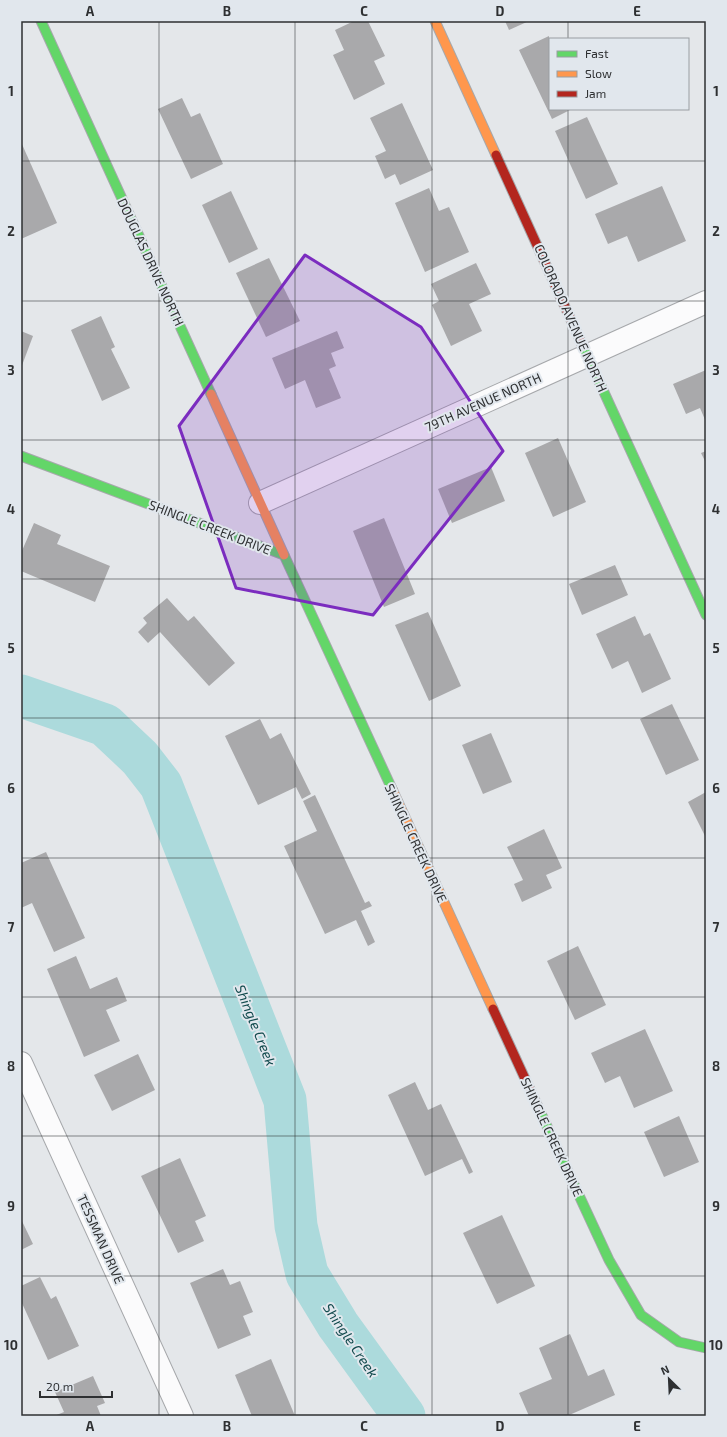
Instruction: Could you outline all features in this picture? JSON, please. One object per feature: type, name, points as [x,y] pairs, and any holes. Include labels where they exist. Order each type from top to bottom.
[{"type":"street","name":"DOUGLAS DRIVE NORTH","points":[[41,21],[284,555]]},
{"type":"street","name":"COLORADO AVENUE NORTH","points":[[435,21],[706,615]]},
{"type":"street","name":"79TH AVENUE NORTH","points":[[260,503],[706,302]]},
{"type":"street","name":"SHINGLE CREEK DRIVE","points":[[21,456],[284,555],[609,1260],[641,1315],[679,1342],[706,1348]]},
{"type":"street","name":"TESSMAN DRIVE","points":[[21,1063],[182,1416]]},
{"type":"highlighted area","points":[[305,255],[421,327],[503,451],[373,615],[236,588],[179,426]]},
{"type":"building","points":[[354,21],[368,21],[385,56],[374,61],[385,84],[354,100],[333,55],[344,50],[335,30]]},
{"type":"building","points":[[505,21],[529,21],[509,30]]},
{"type":"building","points":[[549,36],[549,110],[570,110],[552,119],[519,50]]},
{"type":"building","points":[[182,98],[191,117],[200,113],[223,164],[191,179],[158,109]]},
{"type":"building","points":[[402,103],[433,170],[400,185],[395,174],[385,179],[375,156],[386,151],[370,118]]},
{"type":"building","points":[[587,117],[618,184],[586,199],[555,131]]},
{"type":"building","points":[[21,142],[57,223],[21,239]]},
{"type":"building","points":[[662,186],[686,241],[638,262],[627,236],[608,244],[595,214]]},
{"type":"building","points":[[429,188],[439,211],[449,207],[469,252],[425,272],[395,203]]},
{"type":"building","points":[[231,191],[258,249],[229,263],[202,205]]},
{"type":"building","points":[[269,258],[300,321],[266,337],[236,273]]},
{"type":"building","points":[[476,263],[491,294],[469,304],[482,331],[451,346],[432,305],[439,301],[431,284]]},
{"type":"building","points":[[101,316],[115,347],[111,349],[130,388],[102,401],[71,330]]},
{"type":"building","points":[[21,331],[33,336],[21,368]]},
{"type":"building","points":[[337,331],[344,348],[331,353],[336,366],[329,369],[341,398],[316,408],[305,380],[285,389],[272,358]]},
{"type":"building","points":[[706,370],[706,422],[700,408],[686,414],[673,384]]},
{"type":"building","points":[[558,438],[586,502],[553,517],[525,453]]},
{"type":"building","points":[[706,451],[706,463],[701,453]]},
{"type":"building","points":[[491,467],[505,501],[452,523],[438,489]]},
{"type":"building","points":[[384,518],[415,594],[384,607],[353,531]]},
{"type":"building","points":[[34,523],[61,535],[57,544],[110,566],[95,602],[21,571],[21,553]]},
{"type":"building","points":[[615,565],[628,595],[582,615],[569,584]]},
{"type":"building","points":[[167,598],[188,621],[194,616],[235,663],[209,686],[160,632],[148,643],[138,632],[147,623],[143,618]]},
{"type":"building","points":[[428,612],[461,686],[429,701],[395,625]]},
{"type":"building","points":[[635,616],[644,636],[650,633],[671,679],[642,693],[628,661],[612,669],[596,634]]},
{"type":"building","points":[[672,704],[699,760],[666,775],[640,719]]},
{"type":"building","points":[[260,719],[270,739],[281,733],[311,794],[302,799],[296,787],[258,805],[225,736]]},
{"type":"building","points":[[491,733],[512,782],[483,794],[462,745]]},
{"type":"building","points":[[706,792],[706,838],[688,802]]},
{"type":"building","points":[[315,795],[365,903],[369,901],[372,906],[361,911],[375,942],[368,946],[356,920],[325,934],[284,846],[317,831],[303,801]]},
{"type":"building","points":[[544,829],[562,868],[546,875],[552,888],[522,902],[514,884],[523,880],[507,847]]},
{"type":"building","points":[[46,852],[85,938],[54,952],[32,903],[21,908],[21,863]]},
{"type":"building","points":[[578,946],[606,1005],[575,1020],[547,961]]},
{"type":"building","points":[[76,956],[90,989],[117,977],[127,1001],[106,1010],[120,1041],[84,1057],[47,969]]},
{"type":"building","points":[[645,1029],[673,1091],[634,1108],[620,1076],[605,1083],[591,1053]]},
{"type":"building","points":[[138,1054],[155,1090],[112,1111],[94,1075]]},
{"type":"building","points":[[415,1082],[428,1110],[441,1104],[473,1172],[469,1174],[462,1159],[425,1176],[388,1095]]},
{"type":"building","points":[[679,1116],[699,1162],[664,1177],[644,1132]]},
{"type":"building","points":[[180,1158],[206,1216],[195,1221],[204,1241],[178,1253],[141,1176]]},
{"type":"building","points":[[502,1215],[535,1286],[497,1304],[463,1233]]},
{"type":"building","points":[[21,1219],[33,1244],[21,1250]]},
{"type":"building","points":[[223,1269],[230,1285],[240,1281],[253,1312],[243,1316],[251,1335],[218,1349],[190,1283]]},
{"type":"building","points":[[40,1277],[51,1299],[56,1296],[79,1346],[48,1360],[21,1301],[21,1286]]},
{"type":"building","points":[[570,1334],[588,1376],[604,1369],[615,1395],[567,1416],[529,1416],[519,1393],[552,1379],[539,1348]]},
{"type":"building","points":[[271,1359],[295,1416],[252,1416],[235,1375]]},
{"type":"building","points":[[93,1376],[105,1403],[97,1406],[101,1416],[54,1416],[64,1412],[55,1392]]},
{"type":"waterway","name":"Shingle Creek","points":[[21,696],[105,725],[140,758],[161,785],[285,1100],[296,1226],[307,1274],[338,1325],[404,1416]]},
{"type":"traffic: fast","points":[[41,21],[211,394]]},
{"type":"traffic: fast","points":[[581,342],[706,615]]},
{"type":"traffic: fast","points":[[21,456],[284,555],[392,789]]},
{"type":"traffic: fast","points":[[538,1107],[609,1260],[641,1315],[679,1342],[706,1348]]},
{"type":"traffic: slow","points":[[435,21],[496,155]]},
{"type":"traffic: slow","points":[[211,394],[284,555]]},
{"type":"traffic: slow","points":[[392,789],[493,1009]]},
{"type":"traffic: jam","points":[[496,155],[581,342]]},
{"type":"traffic: jam","points":[[493,1009],[538,1107]]}]
